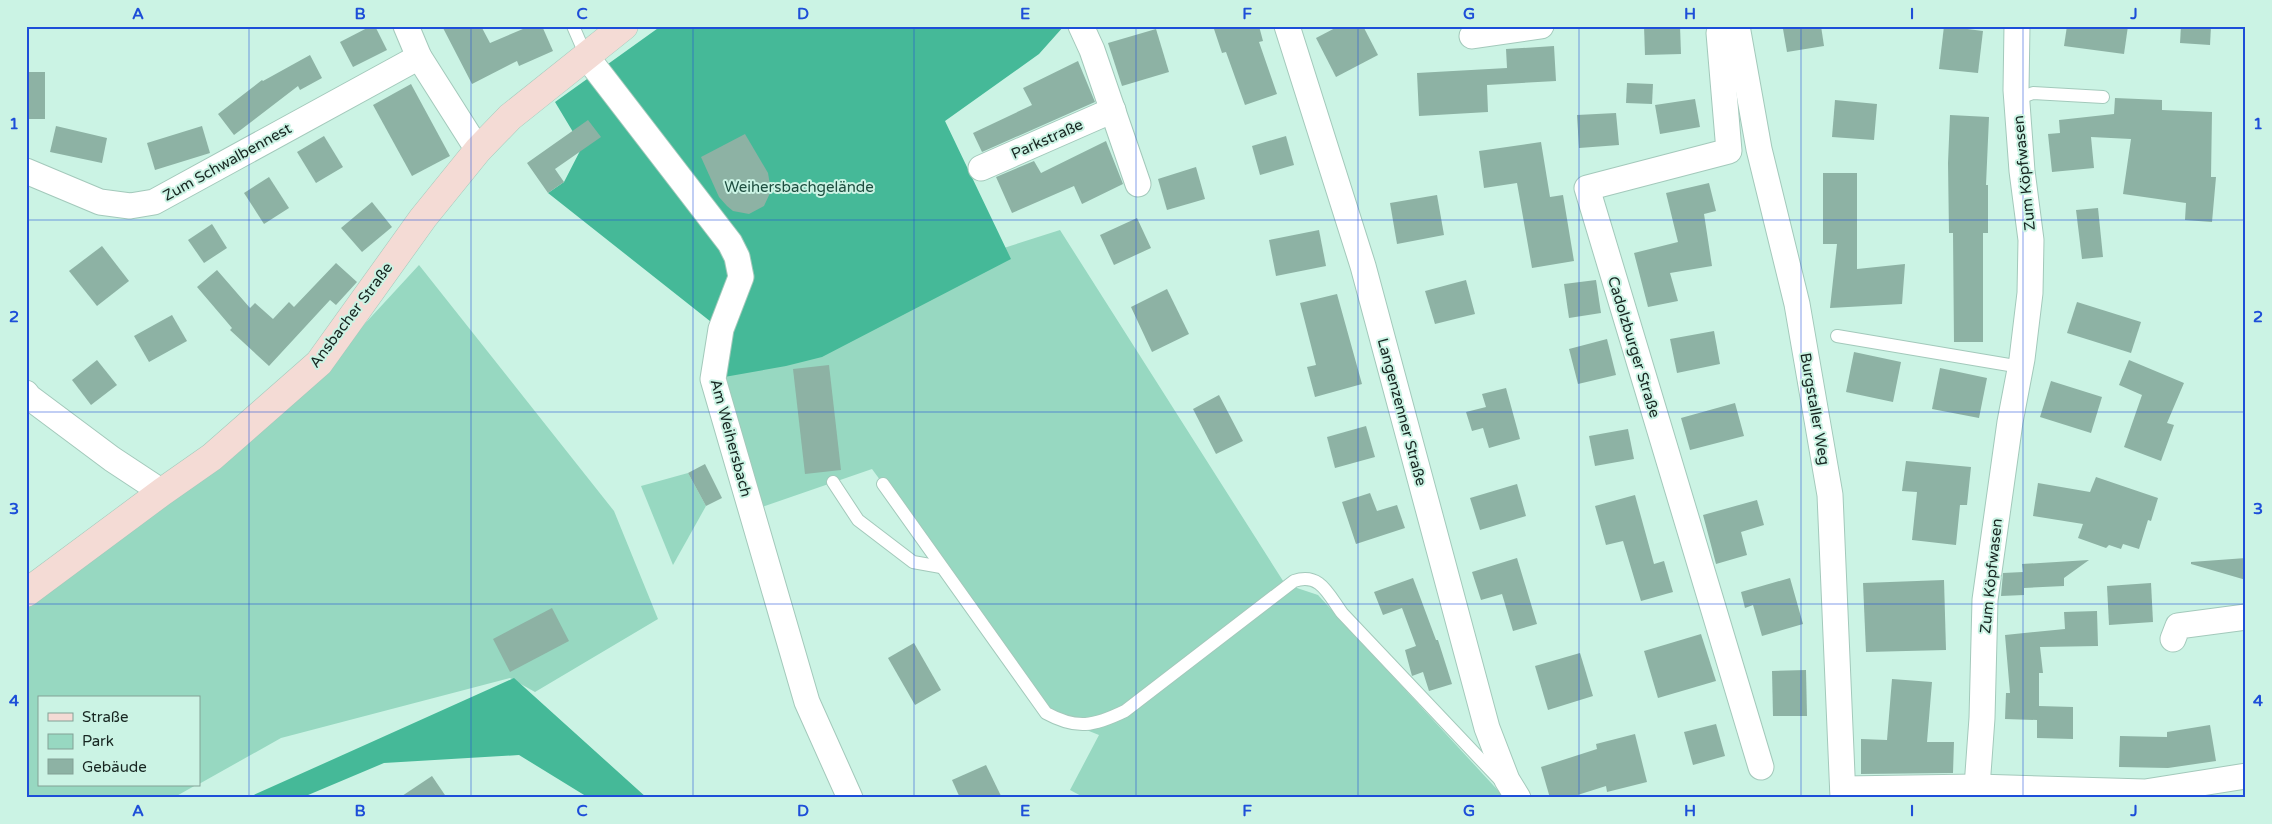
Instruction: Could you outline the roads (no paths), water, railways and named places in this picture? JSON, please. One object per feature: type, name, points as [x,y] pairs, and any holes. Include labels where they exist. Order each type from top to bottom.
[{"type":"street","points":[[406,26],[419,57],[478,150]]},
{"type":"street","name":"Ansbacher Straße","points":[[26,593],[212,457],[319,363],[423,218],[478,150],[510,117],[624,26]]},
{"type":"street","points":[[1081,26],[1092,50],[1138,184]]},
{"type":"street","name":"Langenzenner Straße","points":[[1287,26],[1363,266],[1487,728],[1507,780],[1517,797]]},
{"type":"street","points":[[1472,36],[1541,26]]},
{"type":"street","name":"Cadolzburger Straße","points":[[1722,26],[1719,34],[1729,151],[1587,188],[1761,767]]},
{"type":"street","name":"Burgstaller Weg","points":[[1737,26],[1759,149],[1797,304],[1830,496],[1843,793]]},
{"type":"street","name":"Zum Köpfwasen","points":[[1977,787],[1982,718],[1985,600],[2010,422],[2021,367],[2030,293],[2031,240],[2022,171],[2017,99],[2017,26]]},
{"type":"street","name":"Am Weihersbach","points":[[586,56],[730,243],[738,257],[741,277],[721,329],[713,379],[807,702],[850,798]]},
{"type":"street","name":"Zum Schwalbennest","points":[[26,171],[100,202],[130,206],[154,202],[419,57]]},
{"type":"street","name":"Parkstraße","points":[[980,168],[1112,110]]},
{"type":"street","points":[[27,396],[112,459],[162,492]]},
{"type":"street","points":[[2173,639],[2178,626],[2246,617]]},
{"type":"street","points":[[1843,793],[1977,787],[2145,792],[2246,776]]},
{"type":"lane","points":[[573,26],[586,56]]},
{"type":"lane","name":"Zum Köpfwasen","points":[[2017,99],[2033,93],[2103,97]]},
{"type":"lane","points":[[1837,336],[2021,367]]},
{"type":"lane","points":[[833,482],[858,520],[913,562],[941,567]]},
{"type":"lane","points":[[883,484],[1046,713],[1063,722],[1082,725],[1103,722],[1124,711],[1294,580],[1305,577],[1316,580],[1342,613],[1517,797]]},
{"type":"park label","name":"Weihersbachgelände","points":[[799,187]]}]
